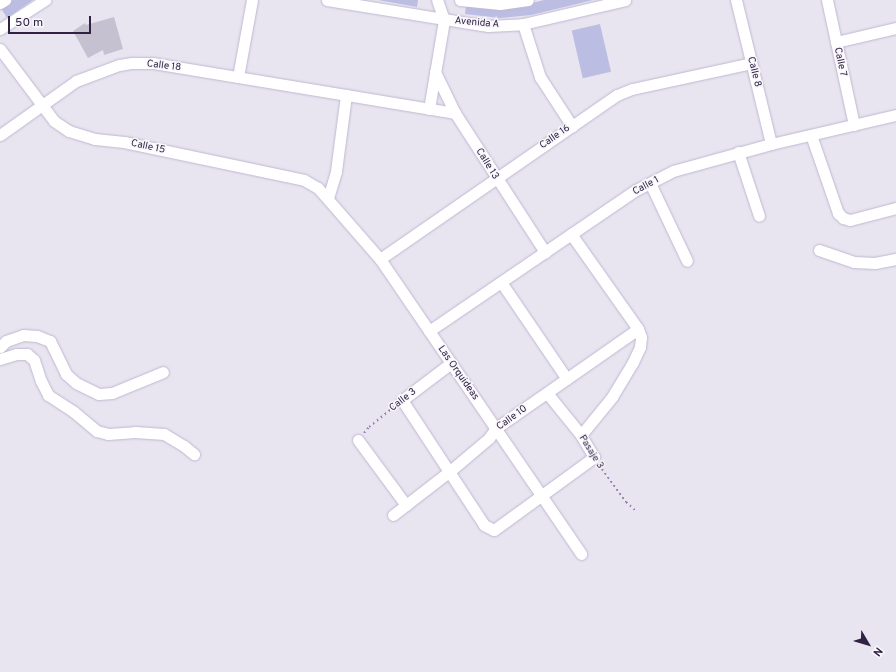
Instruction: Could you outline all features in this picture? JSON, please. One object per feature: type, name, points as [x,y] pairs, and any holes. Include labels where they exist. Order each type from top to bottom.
[{"type":"street","points":[[0,3],[5,0]]},
{"type":"street","points":[[0,29],[45,0]]},
{"type":"street","points":[[238,77],[252,0]]},
{"type":"street","name":"Avenida A","points":[[327,0],[488,26],[523,24],[625,0]]},
{"type":"street","points":[[429,109],[444,20],[437,0]]},
{"type":"street","name":"Avenida A","points":[[460,0],[500,4],[528,0]]},
{"type":"street","name":"Calle 8","points":[[736,0],[771,144]]},
{"type":"street","name":"Calle 7","points":[[827,0],[854,125]]},
{"type":"street","points":[[523,24],[540,77],[572,126]]},
{"type":"street","points":[[836,42],[896,28]]},
{"type":"street","name":"Calle 15","points":[[0,49],[54,121],[69,131],[95,139],[124,142],[304,180],[318,188],[328,198]]},
{"type":"street","name":"Calle 16","points":[[380,259],[617,95],[632,89],[751,62]]},
{"type":"street","name":"Calle 18","points":[[0,135],[76,81],[118,65],[153,64],[455,113]]},
{"type":"street","name":"Calle 13","points":[[435,72],[455,113],[545,252]]},
{"type":"street","points":[[328,198],[336,171],[346,95]]},
{"type":"street","name":"Calle 1","points":[[428,331],[636,190],[673,171],[738,152],[896,115]]},
{"type":"street","points":[[811,134],[838,213],[843,218],[850,220],[896,208]]},
{"type":"street","points":[[738,152],[759,216]]},
{"type":"street","points":[[650,183],[687,261]]},
{"type":"street","name":"Las Orquideas","points":[[328,198],[380,259],[581,554]]},
{"type":"street","points":[[571,234],[638,329],[641,338],[640,347],[633,362],[612,397],[581,435]]},
{"type":"street","points":[[819,250],[854,262],[875,262],[896,259]]},
{"type":"street","points":[[501,282],[567,379]]},
{"type":"street","name":"Calle 10","points":[[393,515],[450,471],[489,438],[496,428],[638,329]]},
{"type":"street","points":[[0,346],[6,341],[23,335],[37,336],[50,341],[66,374],[76,383],[98,394],[112,393],[163,372]]},
{"type":"street","points":[[0,360],[16,354],[27,354],[34,360],[41,381],[48,394],[74,412],[97,431],[108,434],[135,432],[164,434],[179,442],[194,454]]},
{"type":"street","name":"Calle 3","points":[[402,400],[451,363]]},
{"type":"street","name":"Pasaje 3","points":[[547,393],[581,435],[594,458]]},
{"type":"street","points":[[402,400],[484,525],[494,530],[540,495],[594,458]]},
{"type":"street","points":[[358,440],[406,505]]},
{"type":"path","name":"Calle 3","points":[[358,440],[369,427],[402,400]]},
{"type":"path","name":"Pasaje 3","points":[[594,458],[610,481],[636,511]]},
{"type":"shaded area","points":[[12,0],[33,0],[7,18],[1,8]]},
{"type":"shaded area","points":[[378,0],[418,0],[417,7]]},
{"type":"shaded area","points":[[544,0],[593,0],[531,15],[500,18],[465,14],[466,5],[520,6]]},
{"type":"shaded area","points":[[600,24],[611,72],[583,78],[572,31]]},
{"type":"building","points":[[114,17],[123,49],[104,55],[103,50],[88,58],[73,31],[85,23],[86,25]]}]
